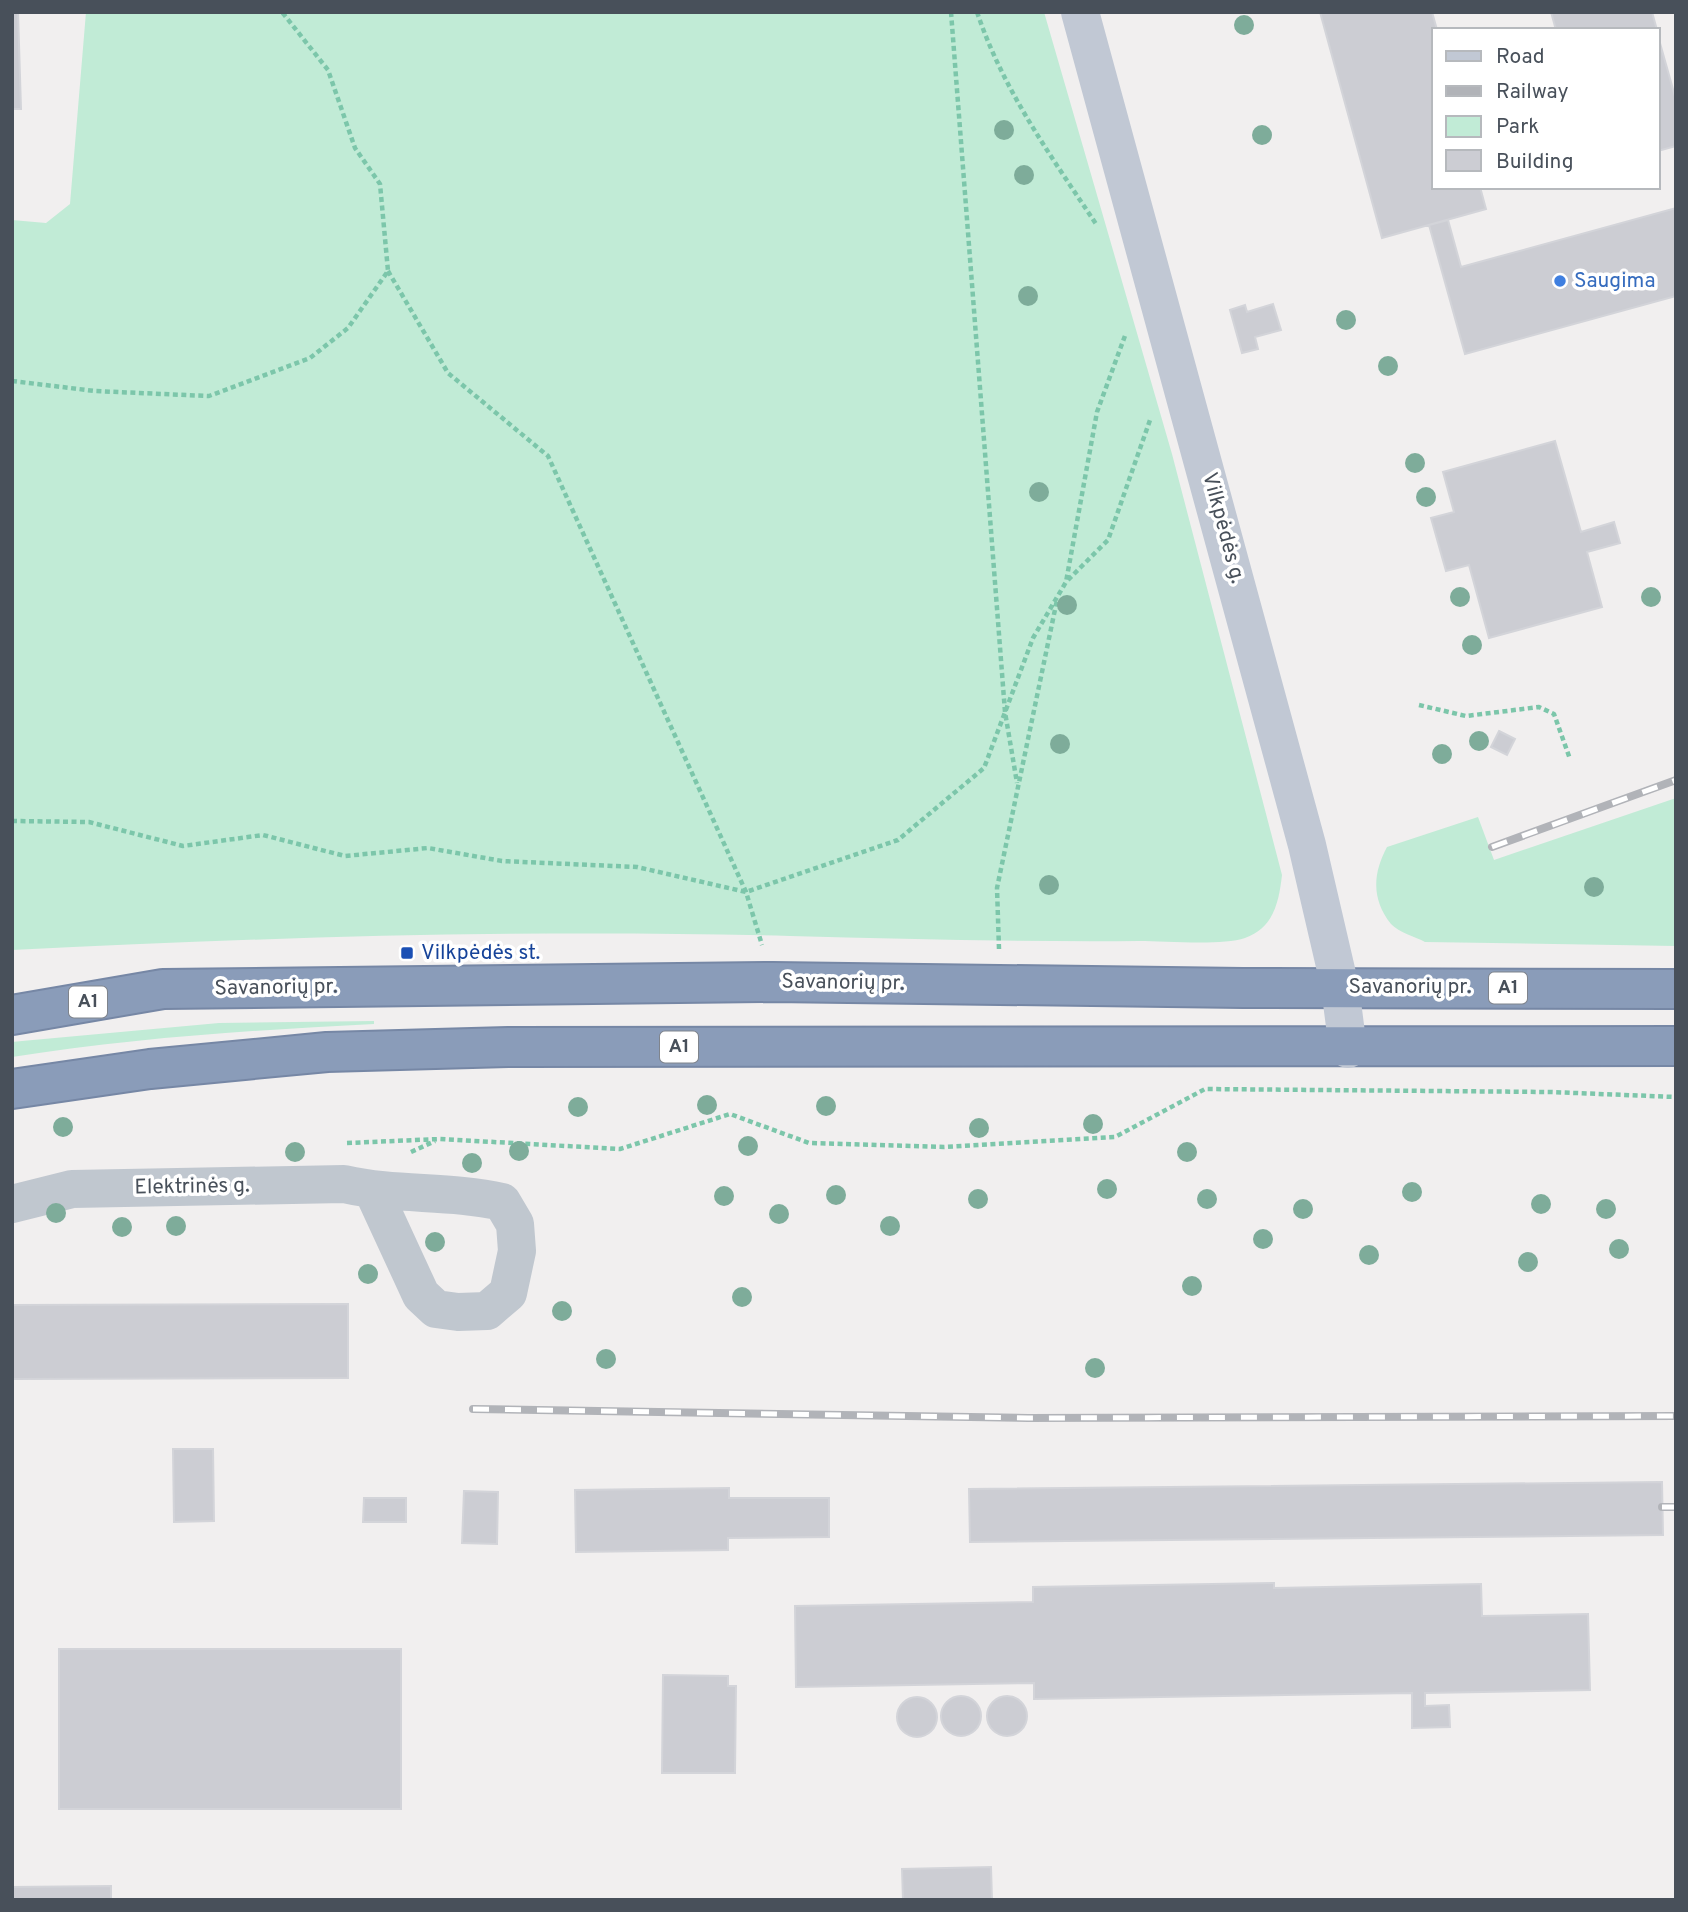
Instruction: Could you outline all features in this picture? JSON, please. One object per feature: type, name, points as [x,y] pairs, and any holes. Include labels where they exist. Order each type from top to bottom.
[{"type":"highway","name":"Savanorių pr.","points":[[12,1015],[163,989],[772,982],[1676,989]]},
{"type":"highway","points":[[12,994],[163,989]]},
{"type":"highway","name":"A1","points":[[12,1089],[150,1069],[327,1052],[508,1047],[1348,1049],[1676,1046]]},
{"type":"main road","name":"Vilkpėdės g.","points":[[1080,12],[1241,593],[1307,845],[1340,987],[1348,1049]]},
{"type":"street","name":"Elektrinės g.","points":[[12,1204],[72,1189],[344,1184],[373,1191]]},
{"type":"path","points":[[282,12],[328,70],[355,149],[380,184],[388,271],[448,373],[548,456],[746,892],[762,947]]},
{"type":"path","points":[[951,12],[1005,712],[1017,783]]},
{"type":"path","points":[[977,12],[990,52],[1037,136],[1101,231]]},
{"type":"path","points":[[12,381],[95,391],[209,396],[310,358],[348,328],[388,271]]},
{"type":"path","points":[[1066,582],[1097,412],[1130,323],[1132,335]]},
{"type":"path","points":[[12,821],[89,822],[183,846],[263,835],[345,856],[428,849],[502,861],[637,867],[746,892],[898,840],[984,768],[1033,638],[1066,582],[1108,540],[1150,421],[1147,408]]},
{"type":"path","points":[[999,951],[997,888],[1058,595]]},
{"type":"path","points":[[1419,705],[1466,716],[1539,707],[1554,714],[1570,759]]},
{"type":"path","points":[[344,1143],[440,1139],[620,1149],[730,1114],[809,1143],[944,1147],[1115,1138],[1205,1089],[1550,1092],[1676,1097]]},
{"type":"green space","points":[[86,12],[1044,12],[1172,454],[1282,875],[1277,904],[1269,921],[1263,928],[1245,938],[1208,942],[595,933],[304,938],[12,950],[12,220],[46,223],[70,204]]},
{"type":"green space","points":[[1676,798],[1676,946],[1425,942],[1394,927],[1380,905],[1377,876],[1387,847],[1478,817],[1494,860]]},
{"type":"green space","points":[[374,1021],[374,1024],[147,1040],[12,1057],[12,1042],[22,1041],[219,1023]]},
{"type":"building","points":[[12,12],[18,12],[21,109],[12,109]]},
{"type":"building","points":[[1320,12],[1432,12],[1436,28],[1432,28],[1432,189],[1481,189],[1486,209],[1382,238]]},
{"type":"building","points":[[1551,12],[1652,12],[1656,28],[1555,28]]},
{"type":"building","points":[[1660,43],[1676,100],[1676,146],[1660,150]]},
{"type":"building","name":"Saugima","points":[[1676,208],[1676,296],[1465,354],[1429,225],[1448,220],[1461,267]]},
{"type":"building","points":[[1273,304],[1281,330],[1255,337],[1258,349],[1242,353],[1230,310],[1245,305],[1247,312]]},
{"type":"building","points":[[1555,441],[1581,532],[1614,522],[1620,543],[1587,552],[1602,607],[1489,638],[1469,565],[1446,571],[1431,518],[1454,512],[1443,472]]},
{"type":"building","points":[[1499,731],[1515,739],[1507,755],[1491,747]]},
{"type":"building","points":[[348,1304],[348,1378],[12,1379],[12,1305]]},
{"type":"building","points":[[173,1449],[213,1449],[214,1521],[174,1522]]},
{"type":"building","points":[[1662,1482],[1663,1535],[970,1542],[969,1489]]},
{"type":"building","points":[[729,1488],[729,1498],[829,1498],[829,1537],[728,1538],[728,1550],[576,1552],[575,1490]]},
{"type":"building","points":[[464,1491],[498,1492],[497,1544],[462,1543]]},
{"type":"building","points":[[364,1498],[406,1498],[406,1522],[363,1522]]},
{"type":"building","points":[[1274,1583],[1274,1588],[1481,1584],[1482,1616],[1588,1614],[1590,1690],[1425,1693],[1425,1706],[1449,1705],[1450,1727],[1412,1728],[1412,1693],[1034,1699],[1034,1683],[796,1687],[795,1606],[1033,1602],[1033,1587]]},
{"type":"building","points":[[59,1649],[401,1649],[401,1809],[59,1809]]},
{"type":"building","points":[[663,1675],[728,1676],[728,1686],[736,1686],[735,1773],[662,1773]]},
{"type":"building","points":[[961,1696],[975,1702],[981,1716],[975,1730],[961,1736],[947,1730],[941,1716],[947,1702]]},
{"type":"building","points":[[1007,1696],[1021,1702],[1027,1716],[1021,1730],[1007,1736],[993,1730],[987,1716],[993,1702]]},
{"type":"building","points":[[917,1697],[931,1703],[937,1717],[931,1731],[917,1737],[903,1731],[897,1717],[903,1703]]},
{"type":"building","points":[[991,1867],[992,1900],[903,1900],[902,1869]]},
{"type":"building","points":[[111,1886],[111,1900],[12,1900],[12,1887]]},
{"type":"railway","points":[[1492,847],[1676,780]]},
{"type":"railway","points":[[473,1409],[1028,1418],[1676,1416]]},
{"type":"railway","points":[[1662,1507],[1676,1507]]},
{"type":"place","name":"Saugima","points":[[1560,281]]},
{"type":"place","name":"Vilkpėdės st.","points":[[407,953]]}]
